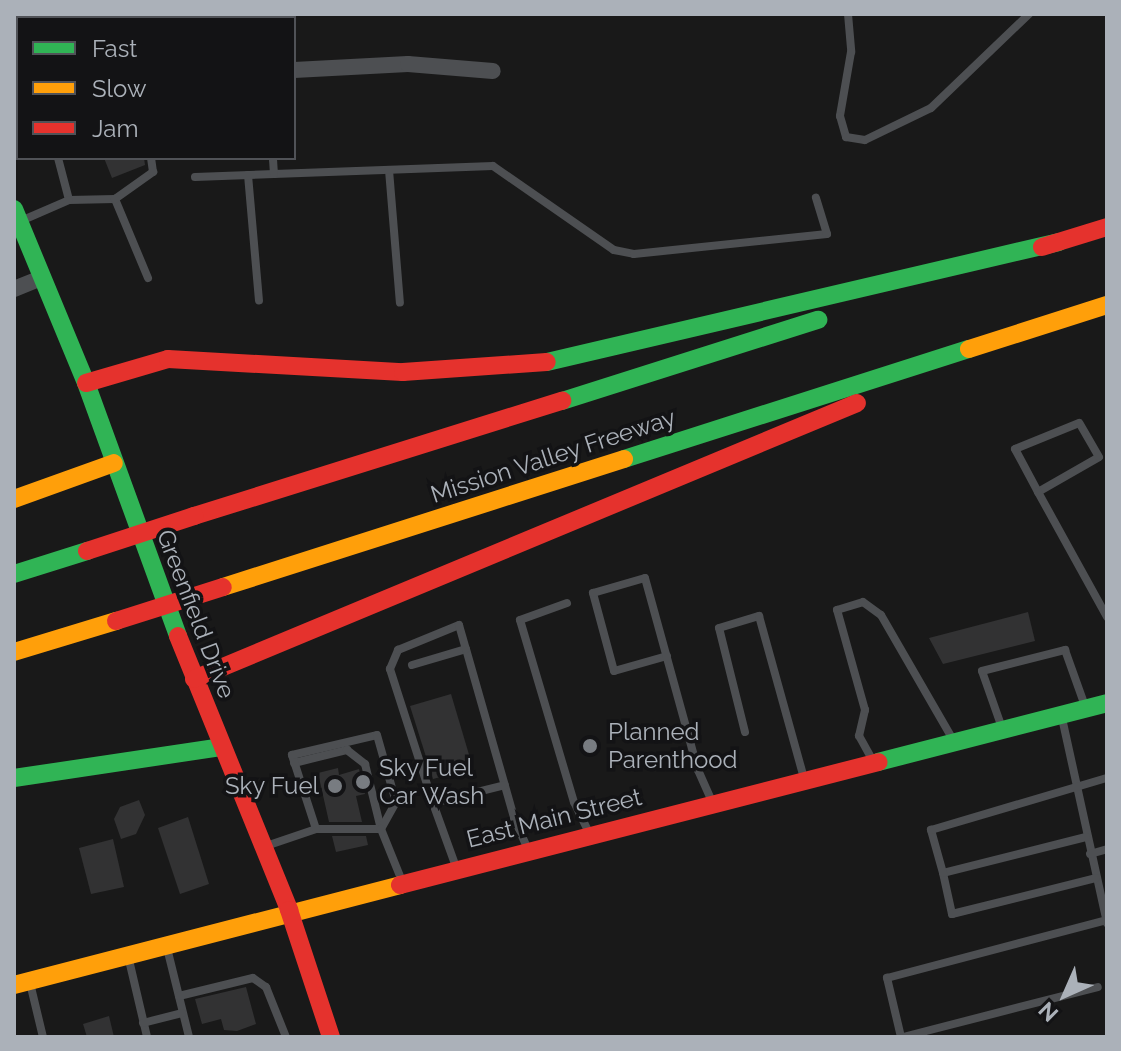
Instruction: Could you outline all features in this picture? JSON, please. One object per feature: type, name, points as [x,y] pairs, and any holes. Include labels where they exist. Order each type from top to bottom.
[{"type":"main road","name":"Greenfield Drive","points":[[16,215],[86,383],[194,679],[289,910],[331,1037]]},
{"type":"main road","name":"Mission Valley Freeway","points":[[14,574],[1107,227]]},
{"type":"main road","points":[[86,383],[168,359],[403,372],[527,367],[1059,242]]},
{"type":"main road","name":"Mission Valley Freeway","points":[[14,652],[1107,305]]},
{"type":"main road","points":[[194,679],[1037,327]]},
{"type":"main road","points":[[14,499],[114,463]]},
{"type":"main road","name":"East Main Street","points":[[22,983],[167,946],[289,910],[1107,703]]},
{"type":"main road","points":[[14,778],[221,747]]},
{"type":"street","points":[[296,70],[408,64],[493,71]]},
{"type":"street","points":[[14,289],[41,278]]},
{"type":"lane","points":[[848,14],[851,52],[840,116],[846,137],[865,140],[931,108],[1029,14]]},
{"type":"lane","points":[[59,160],[69,200]]},
{"type":"lane","points":[[16,215],[69,200],[115,199],[153,172],[151,160]]},
{"type":"lane","points":[[273,160],[274,174]]},
{"type":"lane","points":[[195,177],[493,166],[614,250],[634,254],[827,234],[816,198]]},
{"type":"lane","points":[[389,170],[400,303]]},
{"type":"lane","points":[[248,175],[259,301]]},
{"type":"lane","points":[[115,199],[148,278]]},
{"type":"lane","points":[[1038,492],[1099,457],[1079,423],[1015,449],[1038,492],[1107,617]]},
{"type":"lane","points":[[667,656],[614,671],[593,593],[645,578],[667,656],[698,770],[713,802]]},
{"type":"lane","points":[[873,761],[859,736],[865,710],[837,610],[863,602],[881,615],[954,741]]},
{"type":"lane","points":[[567,603],[520,620],[574,802],[589,834]]},
{"type":"lane","points":[[745,732],[719,628],[759,616],[805,779]]},
{"type":"lane","points":[[456,867],[390,669],[398,650],[459,625],[505,785],[528,849]]},
{"type":"lane","points":[[412,665],[466,649]]},
{"type":"lane","points":[[1002,728],[982,671],[1065,650],[1085,707]]},
{"type":"lane","points":[[1061,713],[1074,787],[1107,921],[887,978],[902,1037],[1098,987]]},
{"type":"lane","points":[[316,829],[292,755],[377,735],[396,802],[381,829]]},
{"type":"lane","points":[[294,763],[347,750],[357,753],[365,764],[381,829],[403,881]]},
{"type":"lane","points":[[1096,878],[952,914],[931,830],[1107,778]]},
{"type":"lane","points":[[433,803],[505,785]]},
{"type":"lane","points":[[262,847],[316,829],[381,829]]},
{"type":"lane","points":[[943,873],[1086,837]]},
{"type":"lane","points":[[1090,854],[1107,849]]},
{"type":"lane","points":[[167,946],[189,1037]]},
{"type":"lane","points":[[128,956],[147,1037]]},
{"type":"lane","points":[[179,996],[253,978],[266,987],[286,1037]]},
{"type":"lane","points":[[22,983],[43,1037]]},
{"type":"lane","points":[[143,1023],[182,1013]]},
{"type":"building","points":[[105,160],[144,160],[145,165],[112,178]]},
{"type":"building","points":[[1028,612],[1035,641],[943,664],[929,638]]},
{"type":"building","points":[[451,694],[473,768],[433,779],[410,706]]},
{"type":"building","points":[[338,768],[339,775],[359,769],[365,794],[356,796],[362,822],[329,822],[318,773]]},
{"type":"building","points":[[139,800],[145,815],[136,834],[121,839],[114,819],[120,807]]},
{"type":"building","points":[[188,817],[209,884],[180,894],[158,828]]},
{"type":"building","points":[[332,836],[366,836],[368,845],[336,852]]},
{"type":"building","points":[[113,839],[124,887],[91,894],[79,848]]},
{"type":"building","points":[[246,987],[256,1024],[237,1031],[224,1030],[221,1019],[202,1024],[195,999]]},
{"type":"building","points":[[109,1016],[114,1037],[87,1037],[83,1024]]},
{"type":"traffic: fast","points":[[14,209],[86,383],[178,636]]},
{"type":"traffic: fast","points":[[547,362],[1059,242]]},
{"type":"traffic: fast","points":[[562,401],[818,320]]},
{"type":"traffic: fast","points":[[624,459],[969,349]]},
{"type":"traffic: fast","points":[[14,574],[87,551]]},
{"type":"traffic: fast","points":[[878,762],[1107,703]]},
{"type":"traffic: fast","points":[[14,778],[221,747]]},
{"type":"traffic: slow","points":[[969,349],[1107,305]]},
{"type":"traffic: slow","points":[[223,587],[624,459]]},
{"type":"traffic: slow","points":[[14,499],[114,463]]},
{"type":"traffic: slow","points":[[14,652],[116,621]]},
{"type":"traffic: slow","points":[[14,985],[400,885]]},
{"type":"traffic: jam","points":[[1042,247],[1107,227]]},
{"type":"traffic: jam","points":[[86,383],[168,359],[403,372],[547,362]]},
{"type":"traffic: jam","points":[[194,516],[562,401]]},
{"type":"traffic: jam","points":[[194,679],[857,403]]},
{"type":"traffic: jam","points":[[87,551],[194,516]]},
{"type":"traffic: jam","points":[[116,621],[223,587]]},
{"type":"traffic: jam","points":[[178,636],[289,910],[331,1037]]},
{"type":"traffic: jam","points":[[400,885],[878,762]]},
{"type":"place","name":"Planned Parenthood","points":[[590,746]]},
{"type":"place","name":"Sky Fuel Car Wash","points":[[363,782]]},
{"type":"place","name":"Sky Fuel","points":[[335,786]]}]
